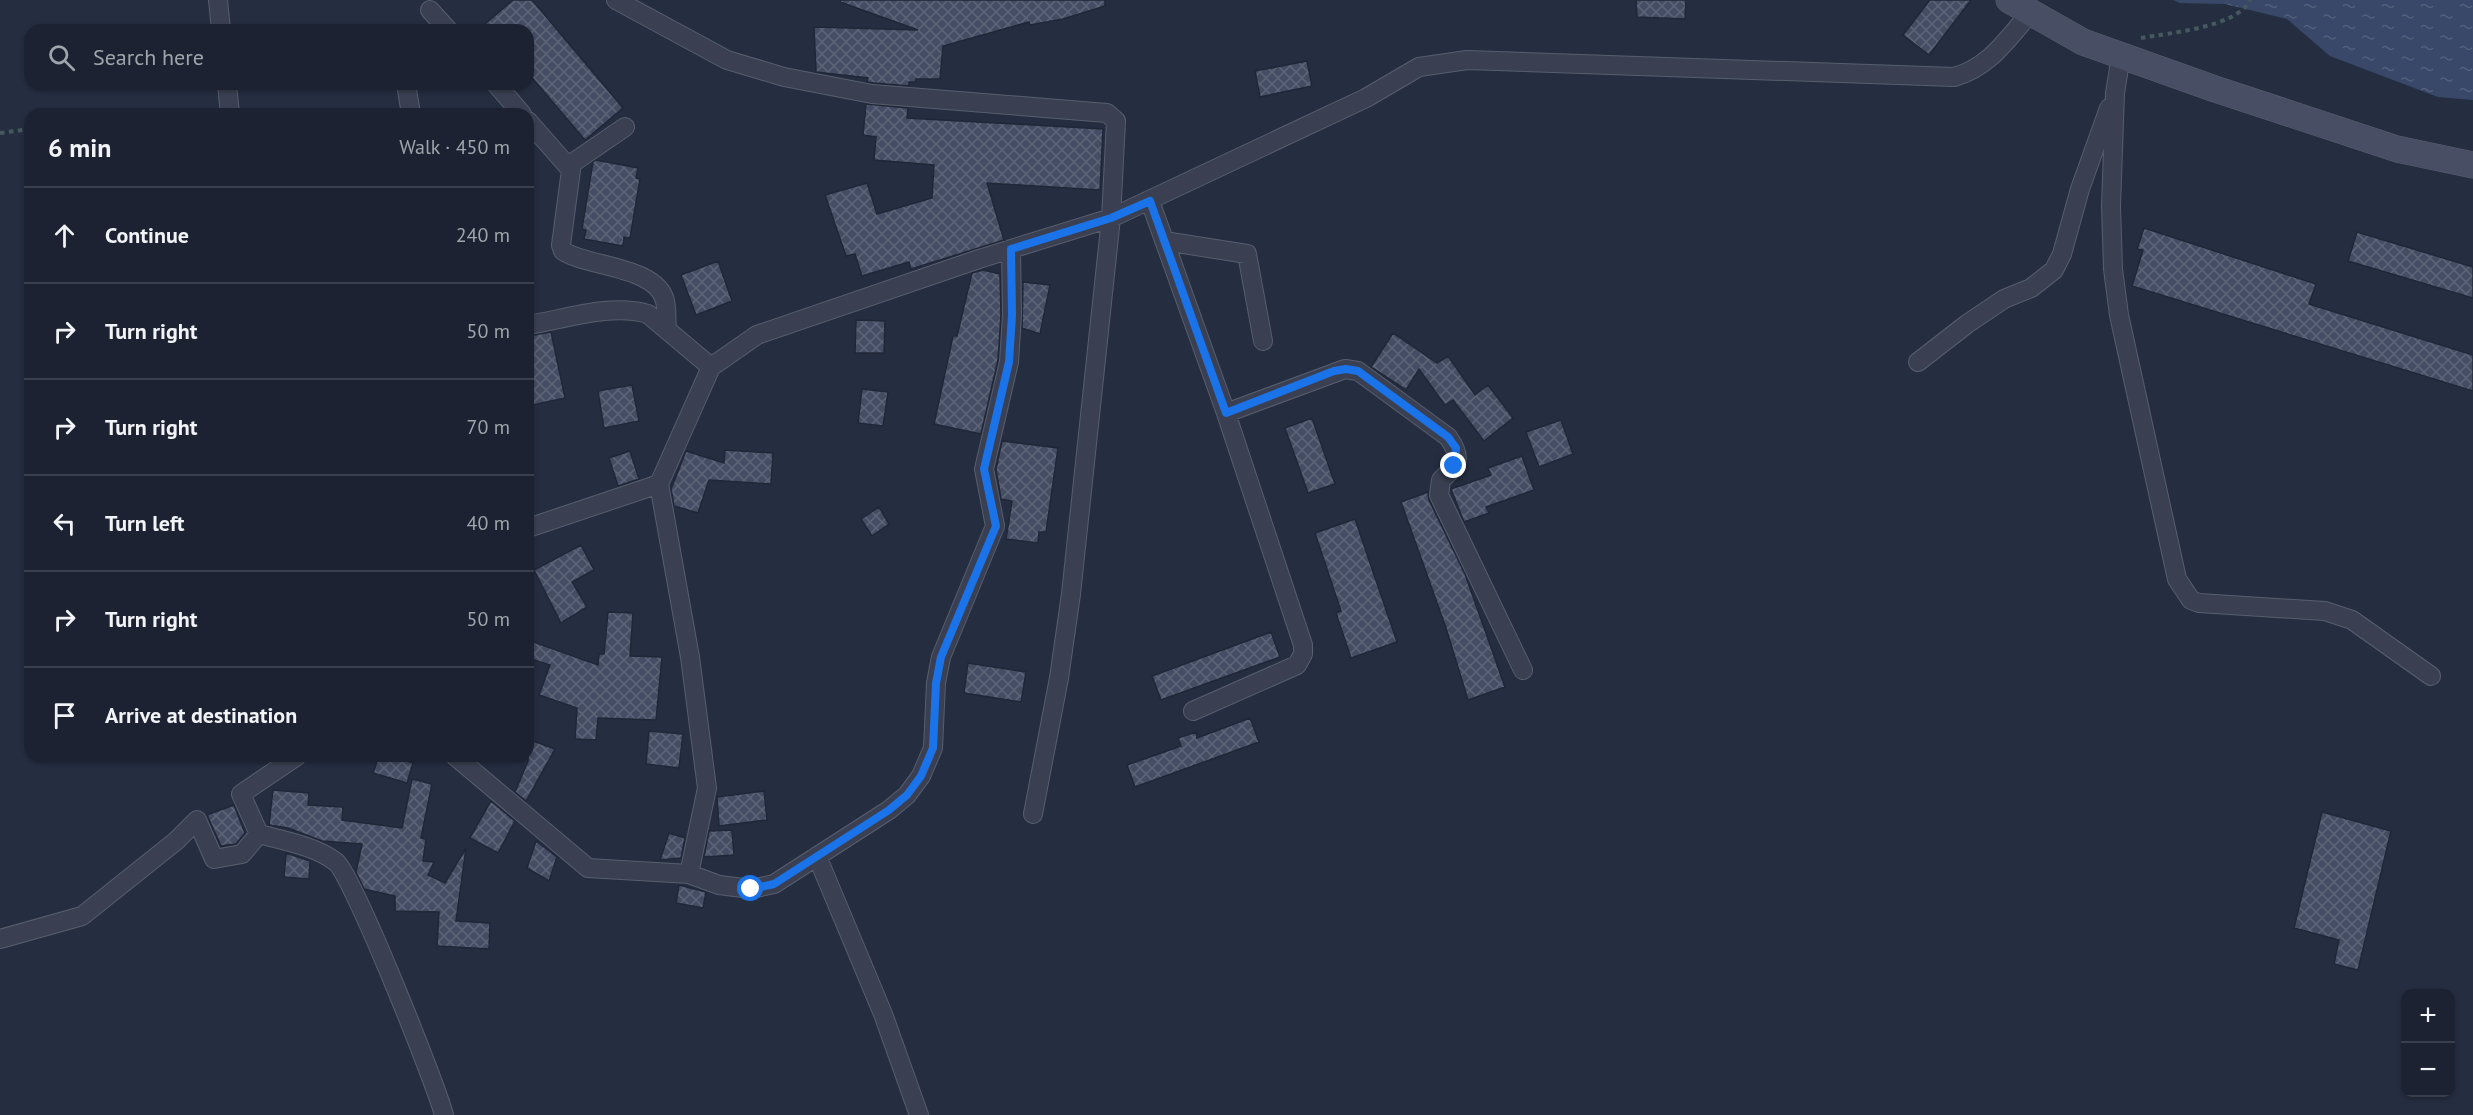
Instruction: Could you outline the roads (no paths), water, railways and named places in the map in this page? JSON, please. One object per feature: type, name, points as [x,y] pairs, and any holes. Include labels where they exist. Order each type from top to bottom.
[{"type":"main road","points":[[2020,6],[2083,42],[2121,56],[2397,149],[2473,165]]},
{"type":"street","points":[[218,0],[221,24]]},
{"type":"street","points":[[616,0],[727,60],[784,77],[872,94],[975,100],[1113,116],[1116,120],[1111,218],[1071,594],[1059,678],[1033,814]]},
{"type":"street","points":[[689,874],[707,788],[690,657],[659,484],[711,367],[757,335],[1011,249],[1111,218],[1366,98],[1419,67],[1467,60],[1954,77],[1971,72],[1988,61],[2020,6]]},
{"type":"street","points":[[429,10],[442,24]]},
{"type":"street","points":[[2121,56],[2115,93],[2111,206],[2114,280],[2119,315],[2177,579],[2191,600],[2199,603],[2325,611],[2352,620],[2431,676]]},
{"type":"street","points":[[228,90],[229,108]]},
{"type":"street","points":[[407,90],[410,108]]},
{"type":"street","points":[[501,90],[517,108]]},
{"type":"street","points":[[1918,362],[2004,298],[2043,280],[2054,270],[2062,254],[2080,189],[2115,93]]},
{"type":"street","points":[[568,166],[625,127]]},
{"type":"street","points":[[534,128],[568,166],[572,177],[561,245],[563,250],[651,282],[665,301],[667,329]]},
{"type":"street","points":[[1150,201],[1226,413],[1303,645],[1303,654],[1297,665],[1193,711]]},
{"type":"street","points":[[1164,240],[1247,254],[1263,341]]},
{"type":"street","points":[[462,762],[588,868],[689,874],[718,885],[762,888],[774,884],[907,795],[921,776],[933,748],[936,683],[941,657],[996,526],[984,469],[1009,362],[1012,315],[1011,249]]},
{"type":"street","points":[[534,324],[629,310],[648,314],[667,329],[680,344],[711,367]]},
{"type":"street","points":[[1226,413],[1346,369],[1358,371],[1448,437],[1456,448],[1457,457],[1454,466],[1440,480],[1439,495],[1523,670]]},
{"type":"street","points":[[534,526],[659,484]]},
{"type":"street","points":[[259,834],[241,794],[288,762]]},
{"type":"street","points":[[0,939],[82,916],[176,841],[197,820],[214,859],[242,854],[259,834]]},
{"type":"street","points":[[259,834],[308,847],[338,863],[360,904],[444,1115]]},
{"type":"street","points":[[817,856],[883,1014],[919,1115]]},
{"type":"water","points":[[2173,0],[2473,0],[2473,100],[2438,97],[2330,56],[2287,19],[2225,4],[2180,3]]}]
